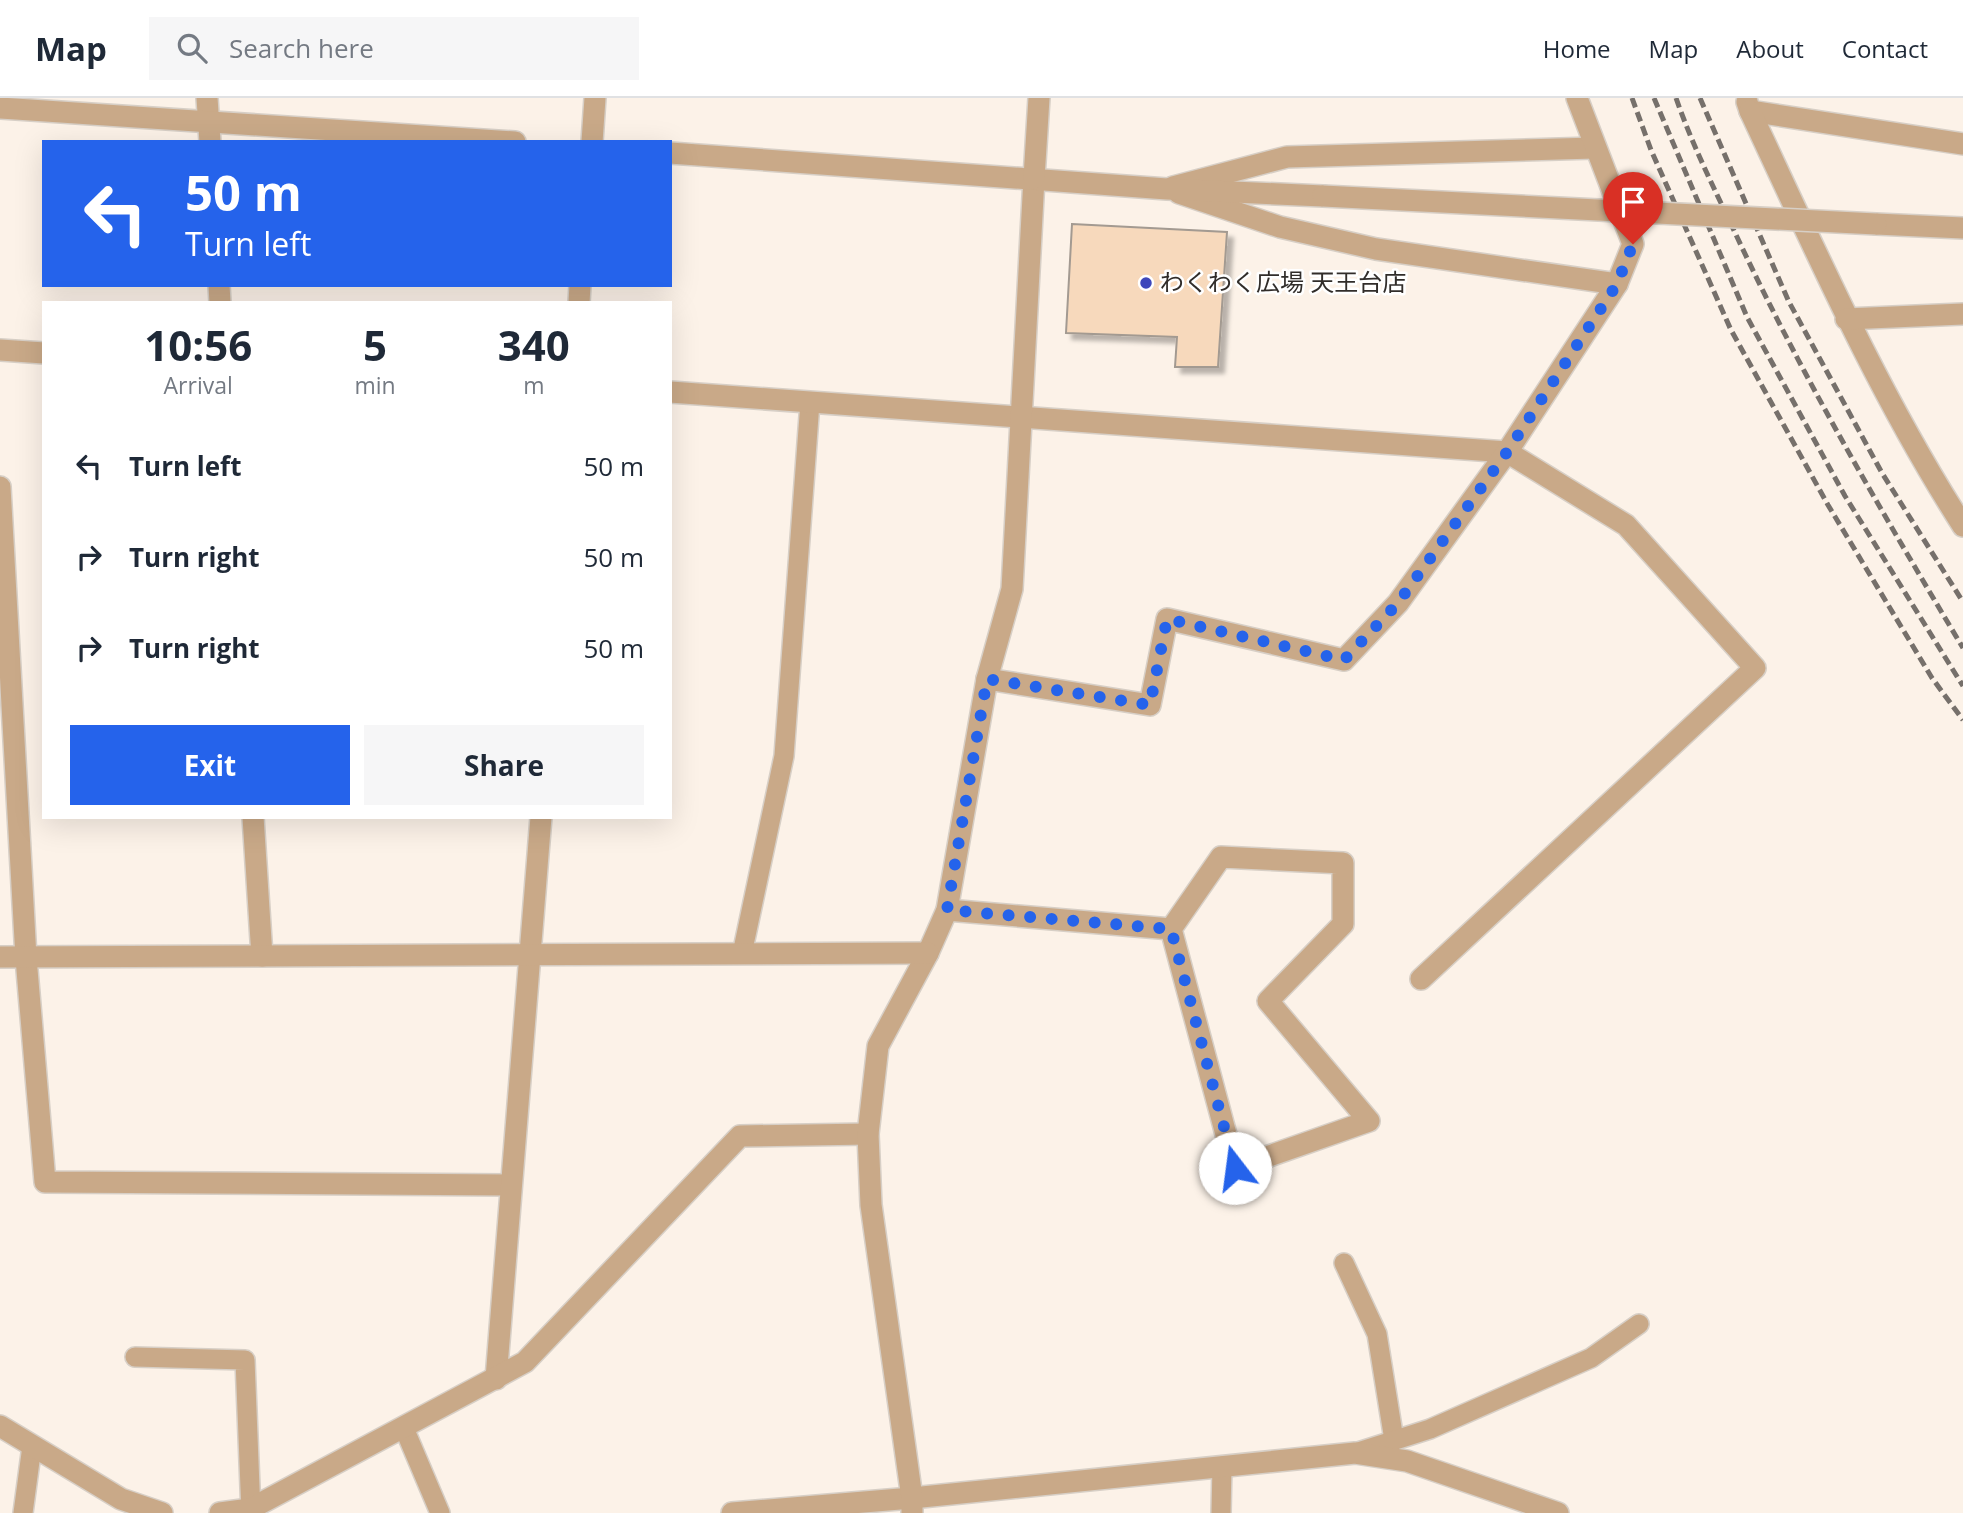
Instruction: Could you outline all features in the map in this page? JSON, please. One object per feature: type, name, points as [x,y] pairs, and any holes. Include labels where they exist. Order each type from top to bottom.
[{"type":"street","points":[[207,98],[209,131]]},
{"type":"street","points":[[592,140],[595,98]]},
{"type":"street","points":[[912,1505],[871,1205],[868,1134],[878,1046],[928,953],[947,910],[987,679],[1012,589],[1039,98]]},
{"type":"street","points":[[987,679],[1150,705],[1167,619],[1344,660],[1398,603],[1507,452],[1617,284],[1633,244],[1577,98]]},
{"type":"street","points":[[1748,105],[1963,144]]},
{"type":"street","points":[[1748,105],[1846,319],[1916,449],[1962,523]]},
{"type":"street","points":[[0,108],[209,131],[459,140]]},
{"type":"street","points":[[1167,189],[1287,157],[1594,148]]},
{"type":"street","points":[[672,153],[1167,189],[1963,228]]},
{"type":"street","points":[[1167,189],[1280,227],[1376,249],[1617,284]]},
{"type":"street","points":[[1846,319],[1963,314]]},
{"type":"street","points":[[0,350],[42,353]]},
{"type":"street","points":[[672,392],[1507,452],[1626,525],[1755,668],[1421,979]]},
{"type":"street","points":[[0,487],[26,958],[45,1182],[512,1185]]},
{"type":"street","points":[[253,819],[261,957]]},
{"type":"street","points":[[496,1379],[541,819]]},
{"type":"street","points":[[1221,857],[1343,863],[1343,924],[1268,1001],[1369,1121],[1235,1168],[1171,929],[1221,857]]},
{"type":"street","points":[[947,910],[1171,929]]},
{"type":"street","points":[[0,957],[928,953]]},
{"type":"street","points":[[220,1513],[251,1511],[525,1362],[740,1136],[868,1134]]},
{"type":"street","points":[[0,1426],[121,1499],[162,1513]]},
{"type":"street","points":[[732,1513],[912,1505],[1222,1466],[1355,1453],[1407,1461],[1558,1513]]},
{"type":"lane","points":[[742,954],[784,756],[810,402]]},
{"type":"lane","points":[[1344,1263],[1377,1334],[1394,1440]]},
{"type":"lane","points":[[1355,1453],[1430,1429],[1591,1358],[1639,1325]]},
{"type":"lane","points":[[135,1357],[245,1360],[251,1511]]},
{"type":"lane","points":[[404,1428],[440,1513]]},
{"type":"lane","points":[[23,1513],[32,1446]]},
{"type":"lane","points":[[1221,1513],[1222,1466]]},
{"type":"building","name":"わくわく広場 天王台店","points":[[1072,224],[1227,232],[1218,367],[1175,367],[1177,337],[1066,333]]},
{"type":"railway","points":[[1632,98],[1651,150],[1731,330],[1828,505],[1932,678],[1963,720]]},
{"type":"railway","points":[[1654,98],[1747,317],[1845,496],[1963,686]]},
{"type":"railway","points":[[1676,98],[1705,169],[1790,344],[1874,497],[1963,648]]},
{"type":"railway","points":[[1700,98],[1789,302],[1882,473],[1963,602]]},
{"type":"place","name":"わくわく広場 天王台店","points":[[1146,283]]},
{"type":"route","points":[[1235,1168],[1171,929],[947,910],[987,679],[1150,705],[1167,619],[1344,660],[1398,603],[1507,452],[1617,284],[1633,244]]}]
